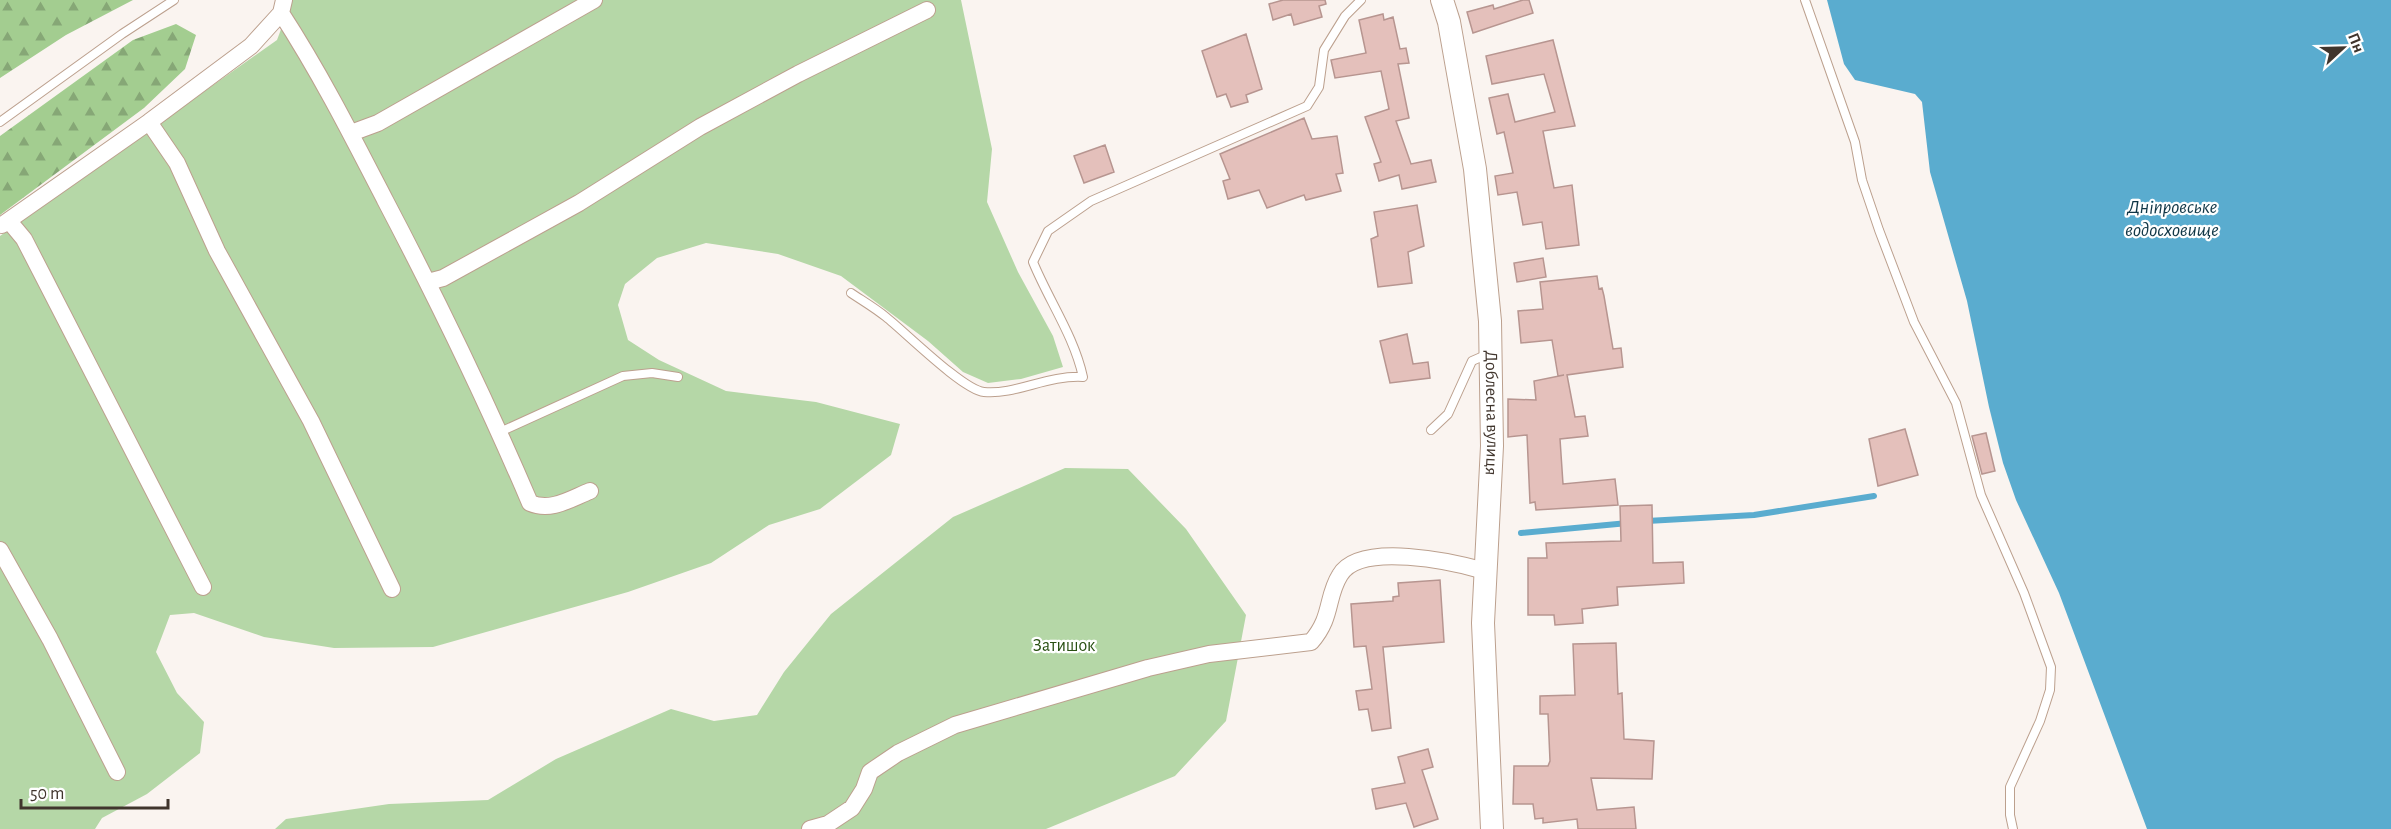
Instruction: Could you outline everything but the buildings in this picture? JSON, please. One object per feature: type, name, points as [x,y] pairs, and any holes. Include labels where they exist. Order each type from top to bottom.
[{"type":"street","points":[[351,133],[378,123],[594,0]]},
{"type":"street","name":"Доблесна вулиця","points":[[1442,0],[1449,22],[1475,169],[1490,321],[1492,447],[1483,623],[1492,829]]},
{"type":"street","points":[[203,587],[24,239],[5,224],[251,46],[283,6],[428,282],[500,432],[530,503],[541,508],[559,504],[590,491]]},
{"type":"street","points":[[428,282],[443,278],[579,203],[700,127],[798,74],[927,10]]},
{"type":"street","points":[[149,122],[177,163],[217,251],[311,421],[392,589]]},
{"type":"street","points":[[0,550],[50,639],[117,772]]},
{"type":"street","points":[[810,829],[828,824],[852,808],[864,789],[870,772],[898,753],[955,725],[1178,661],[1251,648],[1311,642],[1323,628],[1340,574],[1354,562],[1379,556],[1449,561],[1485,571]]},
{"type":"lane","points":[[0,122],[122,34],[174,0]]},
{"type":"lane","points":[[851,293],[884,315],[957,377],[982,392],[1011,389],[1062,376],[1083,377],[1078,354],[1046,294],[1033,262],[1048,231],[1091,201],[1307,106],[1319,87],[1324,50],[1345,15],[1361,0]]},
{"type":"lane","points":[[1805,0],[1855,142],[1862,180],[1879,230],[1914,322],[1956,403],[1981,495],[2024,593],[2051,667],[2050,690],[2040,721],[2010,787],[2010,815],[2013,829]]},
{"type":"lane","points":[[1431,430],[1448,414],[1472,361],[1491,353]]},
{"type":"lane","points":[[500,432],[622,375],[652,373],[678,377]]},
{"type":"green space","points":[[0,0],[133,0],[66,35],[0,78]]},
{"type":"green space","points":[[292,0],[961,0],[992,149],[987,202],[1018,272],[1053,336],[1063,367],[1021,379],[988,383],[963,372],[928,341],[841,276],[778,254],[706,243],[657,258],[625,284],[618,305],[628,340],[659,360],[726,391],[816,402],[900,424],[891,455],[820,509],[769,525],[711,563],[628,592],[433,647],[334,648],[264,637],[194,613],[170,615],[156,652],[177,693],[204,722],[200,753],[147,794],[102,818],[95,829],[0,829],[0,236],[277,40]]},
{"type":"green space","points":[[176,24],[196,35],[185,69],[144,108],[0,215],[0,136],[133,40]]},
{"type":"green space","name":"Затишок","points":[[1065,468],[1128,469],[1186,529],[1246,615],[1226,721],[1175,776],[1046,829],[275,829],[286,819],[389,804],[488,800],[556,759],[671,709],[714,721],[757,715],[784,672],[831,614],[953,517]]},
{"type":"water","name":"Дніпровське водосховище","points":[[1827,0],[2391,0],[2391,829],[2147,829],[2059,593],[2016,500],[2003,463],[1967,301],[1930,172],[1922,102],[1915,94],[1855,80],[1844,64]]},
{"type":"waterway","points":[[1647,521],[1754,515],[1874,496]]},
{"type":"waterway","points":[[1521,533],[1628,523]]}]
